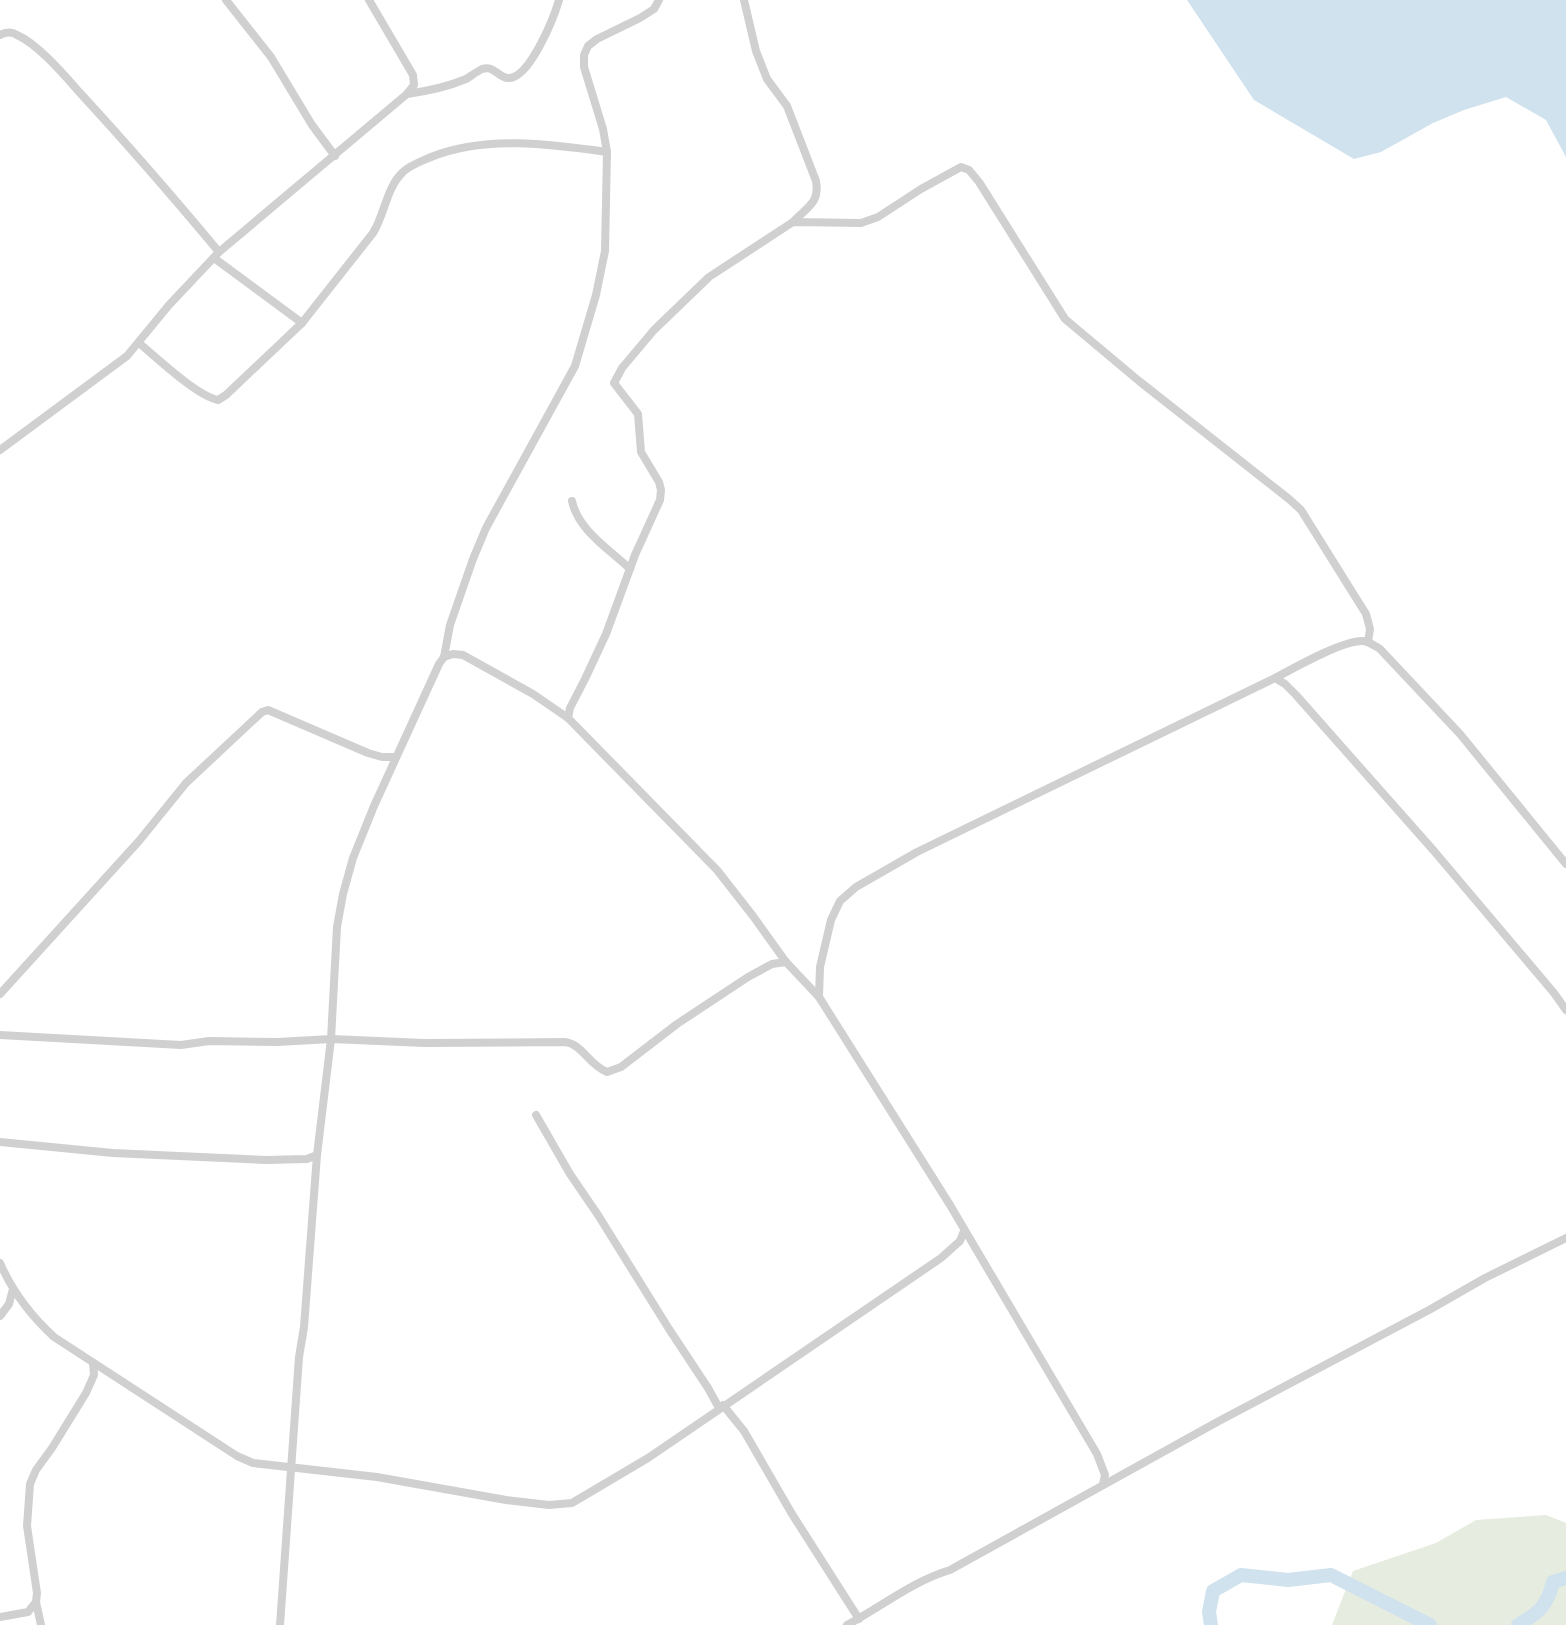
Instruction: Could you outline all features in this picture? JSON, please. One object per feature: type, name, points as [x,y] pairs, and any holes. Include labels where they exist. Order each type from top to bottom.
[{"type":"street","points":[[226,0],[271,57],[312,125],[335,156]]},
{"type":"street","points":[[0,450],[127,356],[169,305],[216,255],[407,94],[414,85],[412,75],[369,0]]},
{"type":"street","points":[[407,94],[432,91],[468,78],[487,68],[493,69],[506,78],[511,78],[525,70],[540,45],[560,0]]},
{"type":"street","points":[[280,1625],[317,1155],[331,1038],[337,927],[343,894],[353,858],[396,758],[444,657],[450,625],[477,548],[575,366],[584,337],[605,251],[607,152],[595,99],[584,67],[584,55],[588,46],[597,39],[640,18],[654,9],[659,0]]},
{"type":"street","points":[[568,718],[570,708],[606,634],[662,490],[641,452],[638,414],[617,390],[614,383],[616,375],[654,330],[709,277],[793,222],[819,194],[787,106],[767,79],[756,51],[744,0]]},
{"type":"street","points":[[0,35],[9,32],[18,34],[35,47],[143,161],[216,255],[302,323]]},
{"type":"street","points":[[139,343],[189,384],[211,399],[218,400],[302,323],[373,233],[380,222],[393,186],[403,172],[412,166],[448,150],[478,145],[560,145],[607,152]]},
{"type":"street","points":[[793,222],[861,223],[878,217],[951,171],[961,167],[969,170],[979,182],[1065,319],[1301,510],[1366,614],[1370,629],[1368,642]]},
{"type":"street","points":[[572,501],[581,523],[630,569]]},
{"type":"street","points":[[819,997],[820,967],[831,920],[840,901],[856,887],[916,852],[1322,655],[1354,642],[1368,642],[1380,649],[1460,734],[1566,864]]},
{"type":"street","points":[[444,657],[453,654],[463,655],[533,694],[568,718],[717,870],[786,962],[819,997],[950,1205],[1097,1454],[1105,1475],[1103,1484]]},
{"type":"street","points":[[1275,678],[1296,695],[1434,851],[1566,1010]]},
{"type":"street","points":[[0,994],[139,841],[186,783],[262,712],[268,710],[368,753],[396,758]]},
{"type":"street","points":[[0,1035],[181,1045],[209,1041],[277,1042],[331,1038],[425,1043],[565,1041],[575,1045],[593,1064],[607,1072],[621,1067],[677,1024],[748,977],[772,964],[786,962]]},
{"type":"street","points":[[536,1115],[570,1174],[669,1329],[721,1406],[744,1431],[792,1514],[859,1619]]},
{"type":"street","points":[[0,1142],[113,1153],[254,1160],[307,1159],[317,1155]]},
{"type":"street","points":[[0,1263],[12,1289],[34,1318],[54,1337],[237,1456],[253,1463],[377,1477],[506,1500],[549,1505],[572,1503],[648,1458],[941,1258],[960,1241],[964,1231]]},
{"type":"street","points":[[847,1625],[899,1594],[939,1573],[950,1570],[1219,1420],[1429,1310],[1485,1278],[1566,1238]]},
{"type":"street","points":[[0,1316],[9,1304],[12,1289]]},
{"type":"street","points":[[41,1625],[27,1526],[30,1484],[36,1470],[86,1393],[94,1375],[93,1363]]},
{"type":"street","points":[[0,1617],[28,1612],[36,1602]]},
{"type":"shaded area","points":[[1546,1515],[1566,1523],[1566,1625],[1332,1625],[1353,1571],[1436,1543],[1476,1520]]},
{"type":"water","points":[[1187,0],[1566,0],[1566,157],[1546,120],[1506,97],[1464,110],[1433,123],[1381,152],[1354,159],[1254,100]]},
{"type":"waterway","points":[[1211,1625],[1209,1612],[1213,1591],[1241,1575],[1288,1580],[1331,1575],[1430,1625]]},
{"type":"waterway","points":[[1518,1625],[1541,1608],[1553,1582],[1566,1578]]}]
